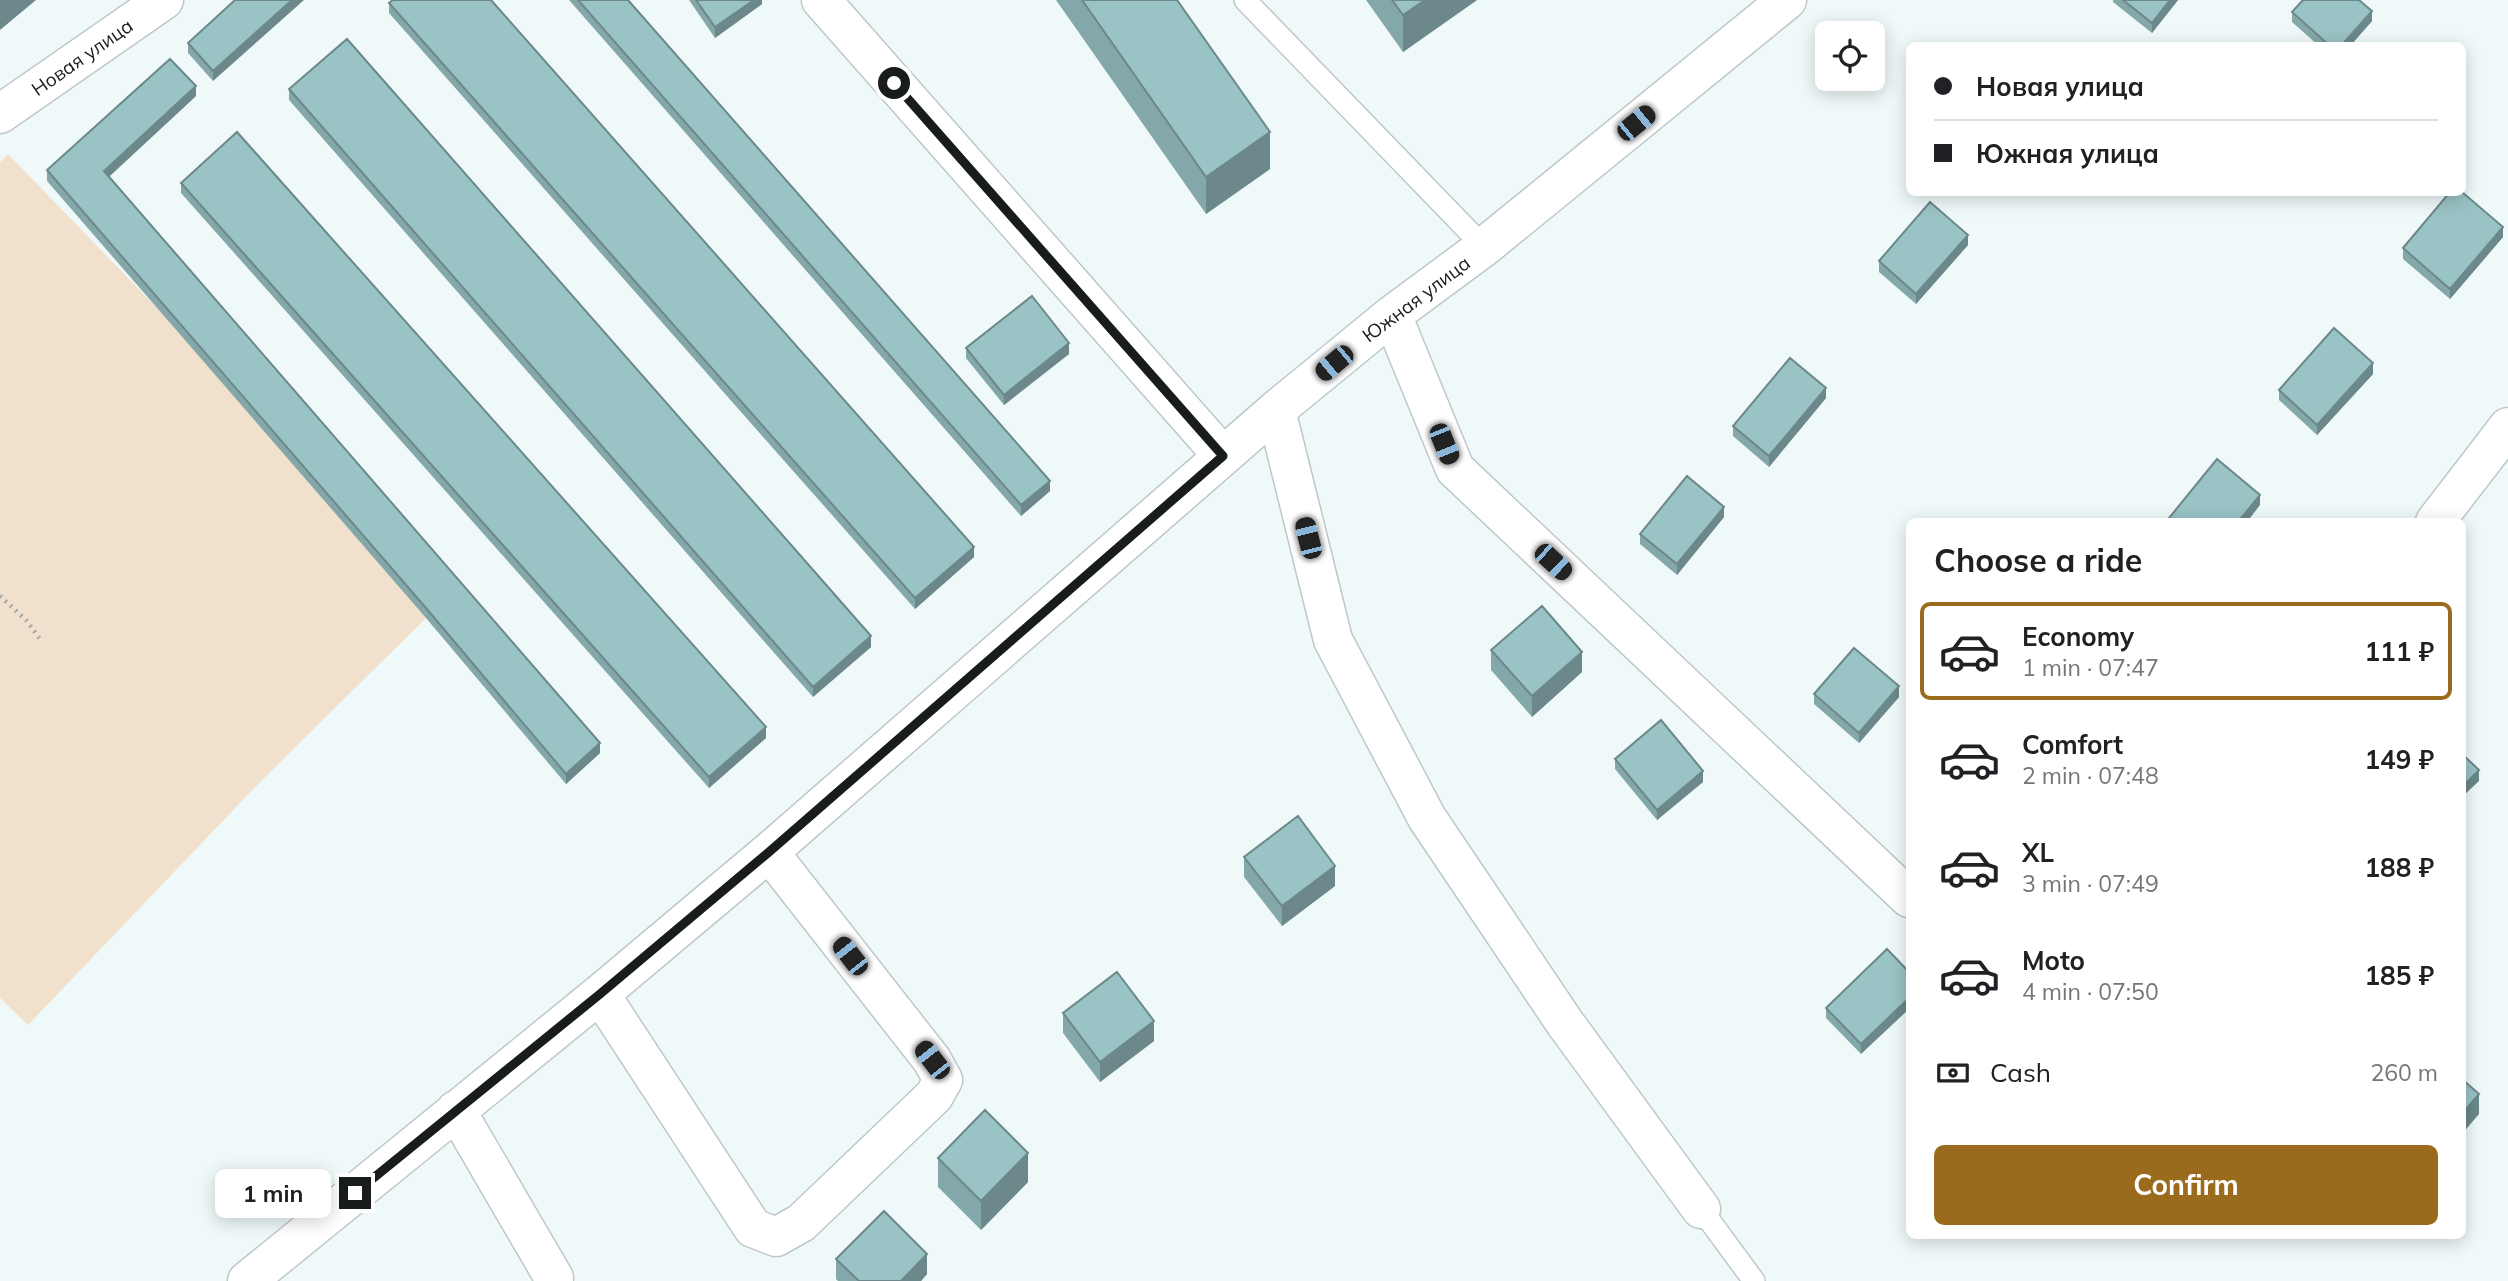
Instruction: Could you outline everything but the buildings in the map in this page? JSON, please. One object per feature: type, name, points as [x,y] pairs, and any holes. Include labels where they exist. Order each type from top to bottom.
[{"type":"street","name":"Новая улица","points":[[0,114],[164,0]]},
{"type":"street","points":[[821,0],[1223,456]]},
{"type":"street","name":"Южная улица","points":[[253,1279],[769,852],[1276,410],[1392,315],[1484,247],[1787,0]]},
{"type":"street","points":[[1392,315],[1455,469],[1906,895]]},
{"type":"street","points":[[1276,410],[1333,640],[1427,818],[1565,1023],[1701,1209]]},
{"type":"street","points":[[2438,518],[2508,427]]},
{"type":"street","points":[[600,994],[753,1228],[776,1237],[801,1223],[934,1096],[943,1080],[932,1060],[769,852]]},
{"type":"street","points":[[456,1110],[554,1278]]},
{"type":"lane","points":[[1245,0],[1484,247]]},
{"type":"lane","points":[[1701,1209],[1754,1281]]},
{"type":"path","points":[[0,596],[27,621],[42,642]]},
{"type":"shaded area","points":[[8,154],[162,313],[426,618],[260,782],[28,1025],[0,998],[0,162]]},
{"type":"route","points":[[355,1193],[600,994],[769,852],[1223,456],[894,83]]}]
